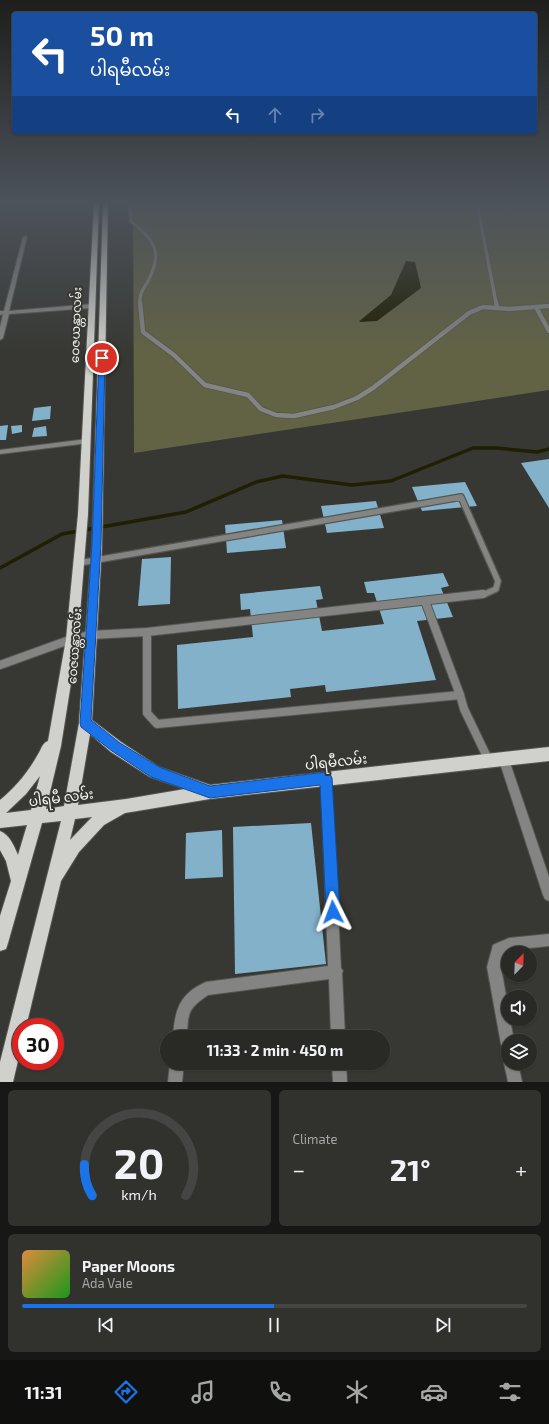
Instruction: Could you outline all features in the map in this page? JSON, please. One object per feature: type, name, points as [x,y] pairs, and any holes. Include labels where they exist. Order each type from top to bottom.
[{"type":"main road","name":"ဝေဇယန္တာလမ်း","points":[[0,943],[37,816],[57,727],[72,639],[83,514],[95,253]]},
{"type":"main road","name":"ဝေဇယန္တာလမ်း","points":[[4,1082],[70,812],[85,723],[97,544],[105,253]]},
{"type":"main road","points":[[85,723],[116,747],[155,772],[210,792]]},
{"type":"main road","points":[[0,809],[26,784],[45,757],[57,727]]},
{"type":"main road","name":"ပါရမီလမ်း","points":[[126,806],[210,792],[549,754]]},
{"type":"main road","points":[[52,884],[74,847],[99,820],[126,806]]},
{"type":"main road","name":"ပါရမီ လမ်း","points":[[0,821],[126,806]]},
{"type":"main road","points":[[0,838],[8,847],[14,860],[18,882]]},
{"type":"street","points":[[0,338],[20,253]]},
{"type":"street","points":[[0,313],[92,306]]},
{"type":"street","points":[[0,452],[86,441]]},
{"type":"street","points":[[504,760],[549,896]]},
{"type":"street","points":[[326,778],[338,1030]]},
{"type":"street","points":[[506,1034],[494,967],[498,950],[509,944],[549,940]]},
{"type":"street","points":[[180,1030],[182,1009],[194,997],[206,989],[336,971]]},
{"type":"street","points":[[175,1082],[176,1070]]},
{"type":"street","points":[[339,1070],[340,1082]]},
{"type":"street","points":[[512,1070],[515,1082]]},
{"type":"lane","points":[[156,253],[156,265],[140,297],[141,329],[150,339],[174,355],[205,385],[252,397],[258,406],[265,411],[285,416],[307,414],[334,407],[357,398],[373,388],[469,312],[483,307],[509,309],[549,306]]},
{"type":"lane","points":[[486,253],[497,307]]},
{"type":"lane","points":[[536,307],[549,331]]},
{"type":"lane","points":[[0,665],[72,639],[91,635],[146,632],[486,594],[496,589],[498,582],[460,497],[79,563]]},
{"type":"lane","points":[[425,601],[464,709],[489,761]]},
{"type":"lane","points":[[146,632],[148,644],[147,713],[157,724],[460,695]]},
{"type":"shaded area","points":[[133,253],[549,253],[549,390],[134,453]],"holes":[[[391,295],[377,321],[359,321]]]},
{"type":"shaded area","points":[[406,261],[415,262],[421,288],[377,321],[359,322],[391,295]]},
{"type":"building","points":[[51,406],[50,419],[32,421],[34,408]]},
{"type":"building","points":[[8,425],[6,440],[0,440],[0,426]]},
{"type":"building","points":[[22,425],[22,432],[12,434],[11,426]]},
{"type":"building","points":[[46,426],[47,436],[32,437],[34,428]]},
{"type":"building","points":[[549,459],[549,508],[521,463]]},
{"type":"building","points":[[465,482],[477,506],[422,511],[412,487]]},
{"type":"building","points":[[376,501],[384,528],[327,533],[321,506]]},
{"type":"building","points":[[282,520],[286,548],[227,553],[225,525]]},
{"type":"building","points":[[171,557],[170,604],[138,606],[142,559]]},
{"type":"building","points":[[443,573],[449,586],[441,588],[453,617],[417,621],[436,680],[326,692],[325,685],[290,689],[291,697],[178,709],[177,645],[253,637],[250,609],[241,610],[240,594],[320,586],[323,599],[316,600],[322,631],[384,624],[374,593],[367,593],[364,582]]},
{"type":"building","points":[[311,823],[326,964],[235,974],[233,827]]},
{"type":"building","points":[[222,830],[223,877],[185,879],[186,833]]},
{"type":"waterway","points":[[0,568],[62,534],[186,512],[256,482],[283,476],[352,485],[391,481],[473,448],[496,448],[537,452],[549,449]]},
{"type":"route","points":[[102,358],[97,544],[85,723],[116,747],[155,772],[210,792],[326,778],[333,912]]}]
